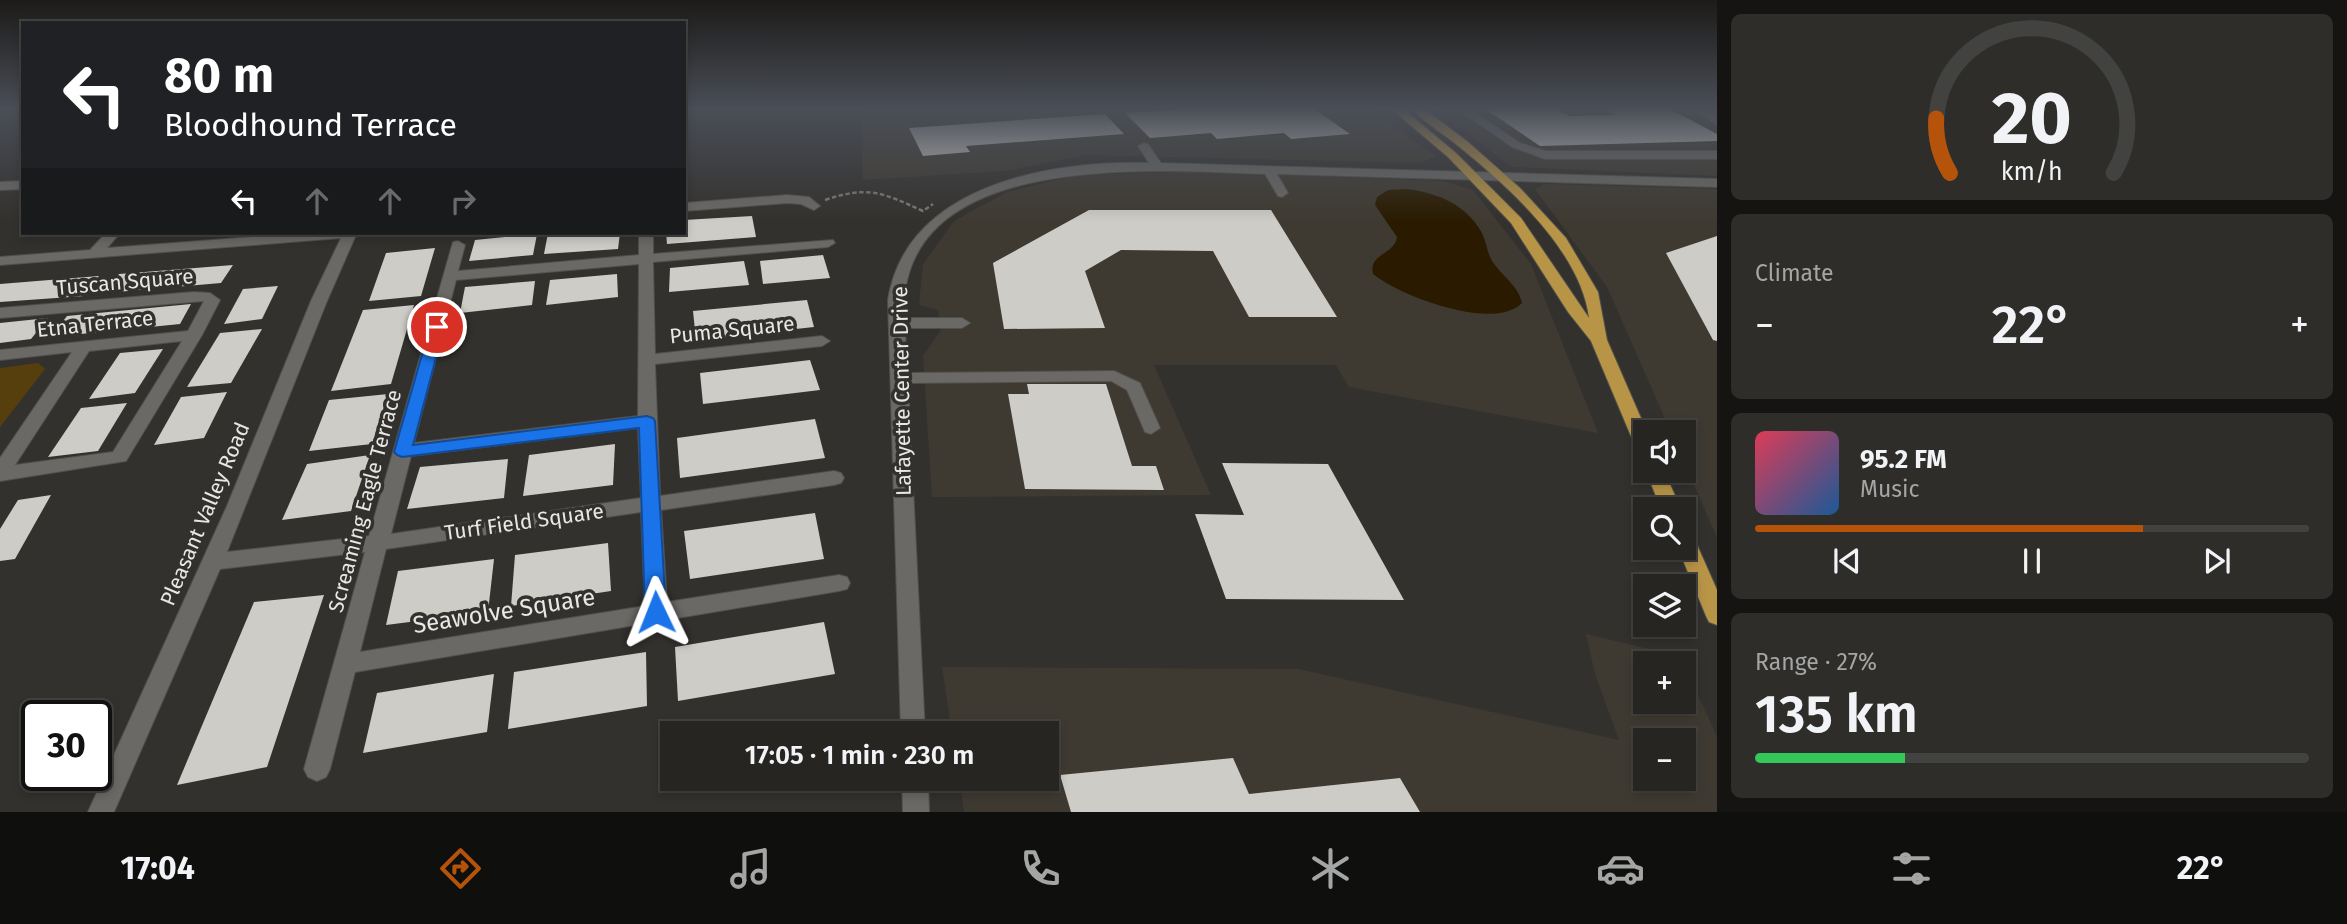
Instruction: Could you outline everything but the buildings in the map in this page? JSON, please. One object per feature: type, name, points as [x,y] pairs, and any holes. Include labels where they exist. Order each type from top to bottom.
[{"type":"main road","points":[[1442,146],[1516,221],[1576,312],[1599,340]]},
{"type":"main road","points":[[1467,146],[1502,177],[1555,236],[1576,266],[1591,291],[1599,340],[1633,420]]},
{"type":"main road","points":[[1693,560],[1717,616]]},
{"type":"street","points":[[1144,146],[1157,167]]},
{"type":"street","points":[[1519,146],[1545,155],[1717,155]]},
{"type":"street","name":"Lafayette Center Drive","points":[[913,721],[896,300],[900,274],[907,258],[927,231],[964,204],[1002,187],[1055,173],[1102,168],[1157,167],[1717,183]]},
{"type":"street","points":[[1269,170],[1282,193]]},
{"type":"street","points":[[0,186],[21,185]]},
{"type":"street","points":[[686,207],[787,199],[804,200],[814,206]]},
{"type":"street","points":[[95,253],[111,235]]},
{"type":"street","points":[[0,261],[327,235]]},
{"type":"street","name":"Pleasant Valley Road","points":[[101,812],[212,562],[319,301],[352,235]]},
{"type":"street","points":[[646,235],[647,421],[656,612]]},
{"type":"street","points":[[450,276],[828,243]]},
{"type":"street","name":"Screaming Eagle Terrace","points":[[317,769],[458,245]]},
{"type":"street","name":"Tuscan Square","points":[[0,313],[194,296],[211,298],[211,304],[194,335]]},
{"type":"street","points":[[897,323],[962,323]]},
{"type":"street","points":[[0,474],[118,457],[194,335]]},
{"type":"street","name":"Etna Terrace","points":[[0,355],[194,335]]},
{"type":"street","name":"Puma Square","points":[[646,360],[822,341]]},
{"type":"street","points":[[0,474],[85,346]]},
{"type":"street","points":[[899,377],[1114,376],[1134,387],[1151,428]]},
{"type":"street","points":[[402,452],[647,421]]},
{"type":"street","name":"Turf Field Square","points":[[212,562],[378,543],[834,478]]},
{"type":"street","name":"Seawolve Square","points":[[344,664],[839,583]]},
{"type":"street","points":[[915,791],[916,812]]},
{"type":"path","points":[[814,206],[839,194],[861,192],[882,192],[923,211],[933,204]]},
{"type":"shaded area","points":[[862,146],[1422,146],[1436,156],[1420,163],[1086,155],[1005,171],[863,180]]},
{"type":"shaded area","points":[[1484,146],[1717,146],[1717,176],[1512,167]]},
{"type":"shaded area","points":[[1204,171],[1443,181],[1473,190],[1531,264],[1598,433],[1349,387],[1336,365],[1154,365],[1211,495],[932,497],[923,356],[941,330],[938,310],[919,305],[923,264],[954,221],[1007,192],[1077,175]]},
{"type":"shaded area","points":[[1545,184],[1717,189],[1717,538],[1693,483],[1696,483],[1696,420],[1666,420],[1607,287],[1535,189]]},
{"type":"shaded area","points":[[1406,189],[1440,197],[1468,214],[1482,233],[1491,259],[1517,290],[1522,303],[1509,311],[1491,314],[1447,308],[1404,292],[1373,274],[1374,262],[1392,247],[1397,237],[1375,205],[1377,197],[1388,190]]},
{"type":"shaded area","points":[[38,363],[45,369],[0,427],[0,368]]},
{"type":"shaded area","points":[[1586,634],[1658,651],[1633,651],[1633,714],[1696,714],[1696,691],[1717,736],[1717,812],[964,812],[961,791],[1059,791],[1059,721],[950,721],[942,667],[1298,669],[1619,740],[1595,674]]},
{"type":"route","points":[[437,327],[402,452],[647,421],[656,612]]}]
